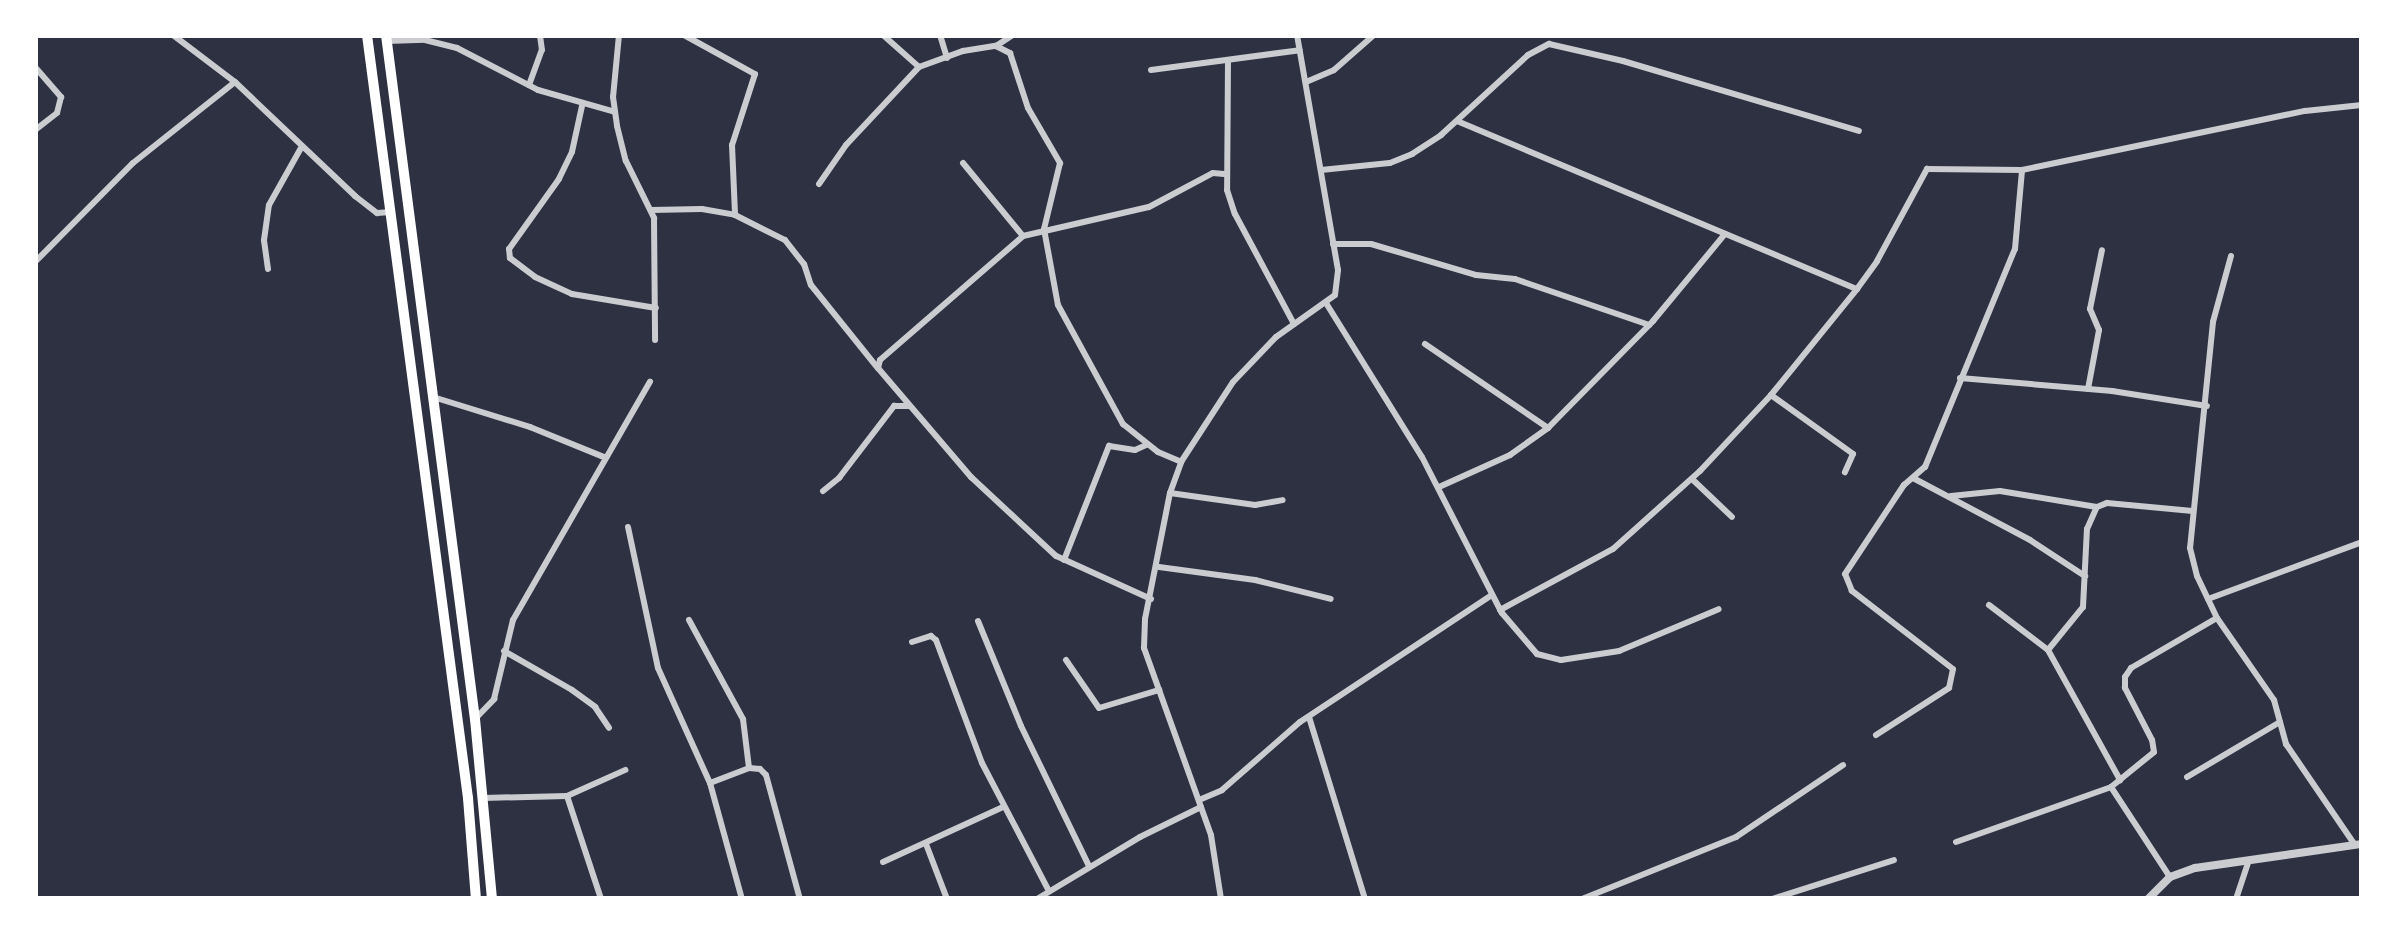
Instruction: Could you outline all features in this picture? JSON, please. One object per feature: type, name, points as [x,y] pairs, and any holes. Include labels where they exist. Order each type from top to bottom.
[{"type":"highway","points":[[368,35],[475,878],[474,899]]},
{"type":"highway","points":[[386,38],[495,899]]},
{"type":"street","points":[[173,35],[235,82],[301,148],[378,212],[392,212]]},
{"type":"street","points":[[529,85],[542,50],[540,35]]},
{"type":"street","points":[[618,35],[615,112],[626,161],[651,210],[655,340]]},
{"type":"street","points":[[684,35],[755,74],[732,145],[735,215]]},
{"type":"street","points":[[884,35],[919,68]]},
{"type":"street","points":[[940,35],[947,58]]},
{"type":"street","points":[[819,184],[846,146],[919,68],[996,46],[1013,35]]},
{"type":"street","points":[[1222,899],[1200,804],[1144,648],[1170,493],[1181,462],[1233,382],[1294,324],[1335,294],[1338,270],[1298,35]]},
{"type":"street","points":[[1306,82],[1334,70],[1374,35]]},
{"type":"street","points":[[386,38],[426,40],[457,48],[529,85],[582,106],[615,112]]},
{"type":"street","points":[[1321,170],[1390,163],[1412,154],[1456,121],[1528,54],[1549,44],[1623,61],[1859,131]]},
{"type":"street","points":[[996,46],[1010,54],[1028,108],[1060,163],[1044,229],[1058,305],[1123,424],[1148,444],[1181,462]]},
{"type":"street","points":[[1151,70],[1300,50]]},
{"type":"street","points":[[1228,61],[1224,174],[1235,214],[1294,324]]},
{"type":"street","points":[[35,67],[61,97],[57,112],[35,130]]},
{"type":"street","points":[[35,262],[133,162],[235,82]]},
{"type":"street","points":[[582,106],[572,152],[559,179],[509,249],[510,258],[534,277],[572,294],[656,308]]},
{"type":"street","points":[[1500,610],[1613,549],[1692,479],[1771,395],[1857,288],[1927,169],[2022,170],[2305,111],[2362,106]]},
{"type":"street","points":[[1456,121],[1857,288]]},
{"type":"street","points":[[268,268],[264,240],[269,205],[301,148]]},
{"type":"street","points":[[963,164],[1024,236]]},
{"type":"street","points":[[1876,735],[1949,688],[1953,670],[1845,582],[1845,574],[1890,503],[1925,468],[2015,249],[2022,170]]},
{"type":"street","points":[[878,368],[880,360],[1024,236],[1149,207],[1212,173],[1224,174]]},
{"type":"street","points":[[651,210],[702,209],[735,215],[785,240],[804,264],[811,285],[909,406],[1012,517],[1064,560],[1151,599]]},
{"type":"street","points":[[1439,487],[1510,454],[1548,428],[1649,324],[1724,234]]},
{"type":"street","points":[[1333,244],[1371,244],[1476,275],[1516,279],[1649,324]]},
{"type":"street","points":[[2088,389],[2100,330],[2090,310],[2102,250]]},
{"type":"street","points":[[2148,899],[2170,877],[2194,868],[2360,845],[2294,758],[2274,700],[2217,618],[2190,548],[2213,322],[2231,256]]},
{"type":"street","points":[[1326,303],[1439,487],[1500,610],[1537,654],[1561,660],[1620,651],[1719,610]]},
{"type":"street","points":[[1425,344],[1548,428]]},
{"type":"street","points":[[1960,378],[2088,389],[2207,406]]},
{"type":"street","points":[[474,720],[494,699],[513,620],[650,382]]},
{"type":"street","points":[[1771,395],[1852,454],[1845,472]]},
{"type":"street","points":[[434,397],[530,426],[604,457]]},
{"type":"street","points":[[822,491],[839,478],[894,406],[909,406]]},
{"type":"street","points":[[1064,560],[1109,446],[1136,450],[1148,444]]},
{"type":"street","points":[[1913,478],[2086,577]]},
{"type":"street","points":[[1692,479],[1732,517]]},
{"type":"street","points":[[1949,496],[2000,491],[2097,507],[2107,503],[2193,511]]},
{"type":"street","points":[[1170,493],[1255,505],[1283,500]]},
{"type":"street","points":[[2048,650],[2083,606],[2087,529],[2097,507]]},
{"type":"street","points":[[628,527],[658,668],[710,782],[732,850],[742,899]]},
{"type":"street","points":[[2208,599],[2362,542]]},
{"type":"street","points":[[1159,567],[1255,580],[1332,598]]},
{"type":"street","points":[[1037,899],[1222,790],[1308,717],[1492,595]]},
{"type":"street","points":[[1990,605],[2048,650],[2120,780]]},
{"type":"street","points":[[1956,842],[2111,787],[2154,752],[2152,740],[2125,688],[2125,676],[2131,668],[2217,618]]},
{"type":"street","points":[[689,620],[743,719],[749,768]]},
{"type":"street","points":[[978,621],[1021,726],[1089,866]]},
{"type":"street","points":[[912,642],[931,636],[936,640],[962,716],[1004,808],[1050,891]]},
{"type":"street","points":[[504,651],[584,698],[609,728]]},
{"type":"street","points":[[1066,660],[1098,708],[1159,690]]},
{"type":"street","points":[[1308,717],[1365,899]]},
{"type":"street","points":[[2187,777],[2280,722]]},
{"type":"street","points":[[1582,899],[1736,836],[1843,766]]},
{"type":"street","points":[[710,782],[749,768],[760,769],[766,776],[800,899]]},
{"type":"street","points":[[484,798],[566,796],[625,770]]},
{"type":"street","points":[[2111,787],[2170,877]]},
{"type":"street","points":[[566,796],[602,899]]},
{"type":"street","points":[[883,862],[1004,808]]},
{"type":"street","points":[[926,844],[947,899]]},
{"type":"street","points":[[1772,899],[1894,860]]},
{"type":"street","points":[[2236,899],[2249,860]]}]
